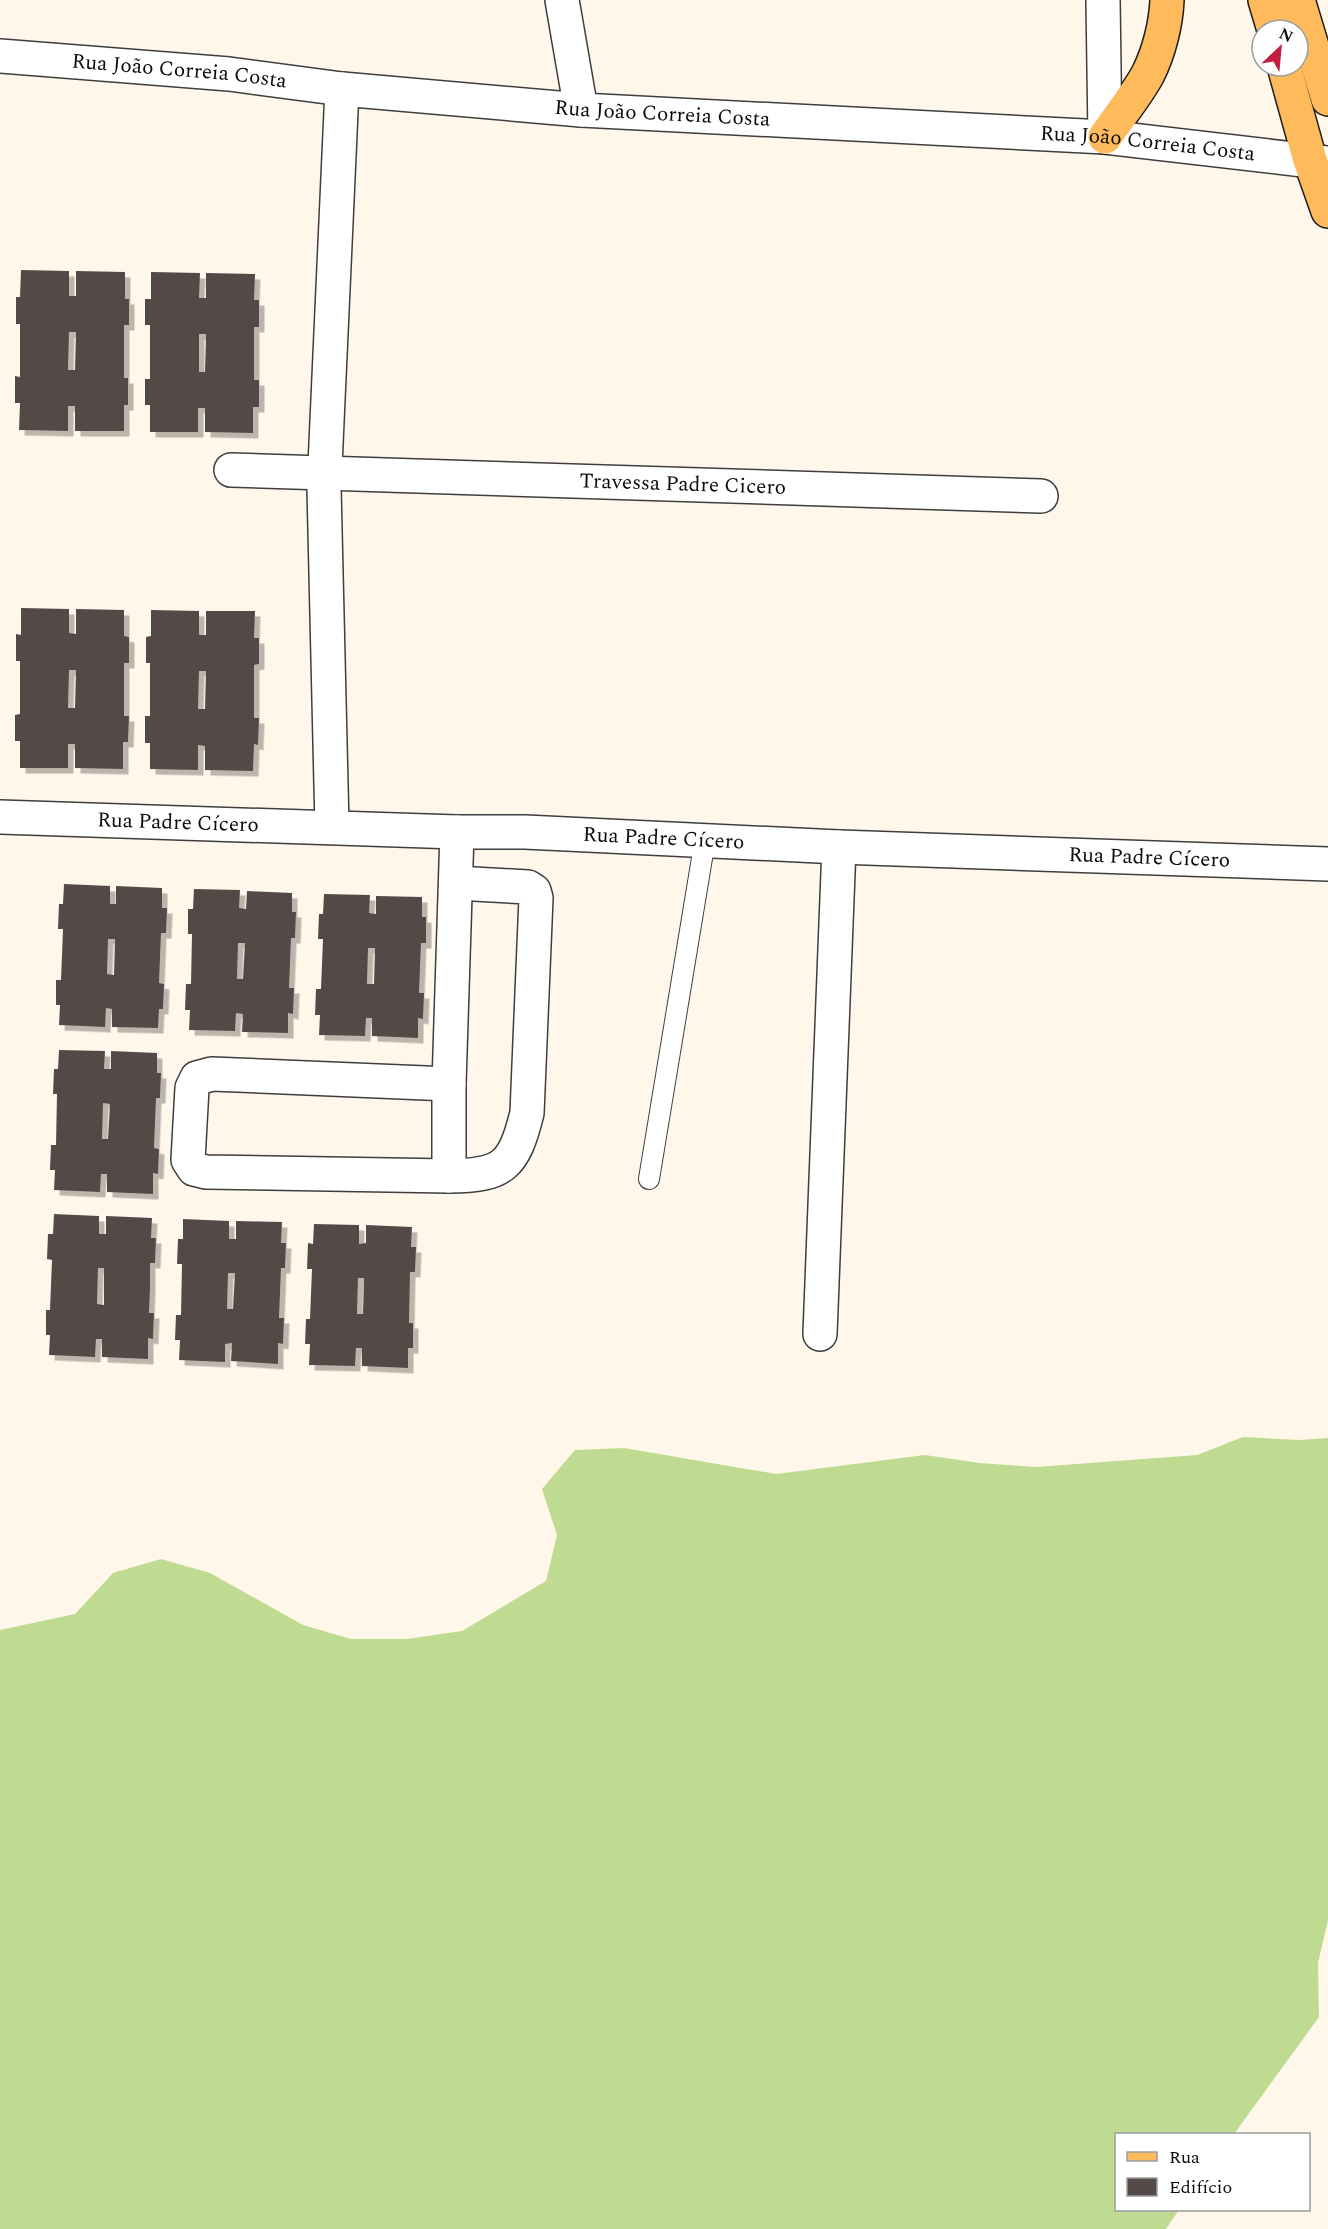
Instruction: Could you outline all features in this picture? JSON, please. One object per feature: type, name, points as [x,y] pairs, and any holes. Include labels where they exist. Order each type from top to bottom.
[{"type":"main road","points":[[1105,137],[1148,73],[1160,39],[1167,0]]},
{"type":"main road","points":[[1265,0],[1270,18]]},
{"type":"main road","points":[[1298,0],[1328,99]]},
{"type":"main road","points":[[1288,78],[1319,161],[1328,211]]},
{"type":"street","points":[[562,0],[581,110]]},
{"type":"street","points":[[1103,0],[1105,137]]},
{"type":"street","name":"Rua João Correia Costa","points":[[0,56],[229,74],[342,89],[581,110],[1105,137],[1319,161]]},
{"type":"street","points":[[332,827],[325,473],[342,89]]},
{"type":"street","name":"Travessa Padre Cicero","points":[[231,470],[1041,496]]},
{"type":"street","name":"Rua Padre Cícero","points":[[0,817],[525,832],[839,847],[1328,864]]},
{"type":"street","points":[[449,1176],[449,1084],[458,831]]},
{"type":"street","points":[[820,1334],[839,847]]},
{"type":"street","points":[[449,1084],[212,1074],[197,1078],[192,1088],[188,1160],[194,1169],[206,1172],[449,1176],[474,1176],[493,1171],[508,1162],[521,1138],[527,1113],[536,898],[534,891],[528,887],[456,883]]},
{"type":"lane","points":[[649,1179],[705,840]]},
{"type":"green space","points":[[1243,1437],[1299,1440],[1328,1438],[1328,1920],[1318,1963],[1319,2017],[1235,2133],[1115,2133],[1115,2211],[1178,2211],[1166,2229],[0,2229],[0,1630],[75,1614],[113,1573],[161,1559],[210,1573],[303,1625],[351,1639],[407,1639],[462,1631],[546,1581],[557,1535],[542,1489],[575,1450],[624,1448],[776,1474],[925,1455],[980,1463],[1036,1467],[1197,1455]]},
{"type":"building","points":[[21,270],[69,271],[69,296],[76,296],[76,271],[125,272],[125,299],[129,299],[129,325],[124,325],[124,378],[128,378],[128,405],[124,405],[124,431],[75,431],[75,406],[68,406],[68,431],[19,430],[20,403],[15,403],[15,376],[20,377],[20,324],[16,324],[16,297],[20,297]],"holes":[[[69,332],[76,332],[75,370],[68,370]]]},
{"type":"building","points":[[151,272],[200,273],[199,298],[206,298],[206,273],[255,274],[254,300],[259,300],[259,327],[254,327],[254,380],[259,380],[259,407],[253,407],[253,433],[205,432],[205,408],[198,408],[198,432],[150,432],[150,405],[145,405],[145,379],[150,379],[150,325],[145,325],[145,299],[151,299]],"holes":[[[199,334],[206,334],[205,372],[199,372]]]},
{"type":"building","points":[[21,608],[69,609],[69,633],[76,634],[76,609],[124,610],[124,636],[129,637],[129,663],[124,663],[124,716],[129,716],[128,742],[123,742],[123,769],[75,768],[75,744],[68,744],[68,768],[20,768],[20,741],[15,741],[15,715],[20,714],[20,661],[16,661],[16,634],[21,635]],"holes":[[[69,670],[76,670],[75,708],[68,708]]]},
{"type":"building","points":[[151,610],[199,611],[199,635],[206,635],[206,611],[255,611],[254,638],[259,638],[259,664],[254,665],[254,718],[259,718],[258,745],[254,744],[253,771],[205,770],[205,746],[198,745],[198,770],[150,769],[150,743],[145,743],[145,716],[150,716],[150,663],[146,663],[146,637],[151,636]],"holes":[[[199,671],[206,671],[205,709],[198,709]]]},
{"type":"building","points":[[64,884],[110,886],[110,904],[116,904],[116,886],[162,888],[162,908],[167,908],[166,933],[161,933],[159,983],[164,984],[163,1009],[159,1009],[158,1028],[112,1027],[112,1009],[106,1008],[105,1027],[59,1025],[60,1005],[56,1005],[56,980],[61,980],[63,929],[58,929],[59,904],[63,904]],"holes":[[[108,939],[115,939],[114,975],[107,974]]]},
{"type":"building","points":[[194,889],[240,890],[239,908],[246,909],[247,891],[292,893],[292,912],[296,912],[295,938],[291,938],[289,988],[294,988],[293,1014],[288,1013],[288,1033],[242,1032],[243,1014],[236,1013],[235,1031],[189,1030],[190,1010],[185,1010],[186,984],[191,984],[192,934],[188,934],[188,909],[193,909]],"holes":[[[238,943],[245,943],[243,979],[237,979]]]},
{"type":"building","points":[[324,894],[370,895],[369,913],[376,914],[376,896],[422,897],[422,917],[426,917],[426,943],[421,943],[419,993],[424,993],[423,1019],[418,1018],[418,1038],[372,1036],[372,1018],[366,1018],[365,1036],[319,1035],[320,1015],[315,1015],[316,989],[321,989],[323,939],[318,939],[319,914],[323,914]],"holes":[[[368,948],[375,948],[374,984],[367,984]]]},
{"type":"building","points":[[59,1050],[105,1051],[104,1069],[111,1069],[111,1051],[157,1053],[157,1073],[161,1073],[160,1098],[156,1098],[154,1148],[159,1149],[158,1174],[153,1173],[153,1194],[107,1192],[107,1174],[101,1174],[100,1192],[54,1190],[55,1170],[50,1170],[51,1145],[56,1145],[57,1094],[53,1094],[54,1069],[58,1069]],"holes":[[[103,1103],[110,1104],[108,1139],[102,1139]]]},
{"type":"building","points":[[54,1214],[99,1216],[99,1234],[106,1234],[106,1216],[152,1218],[151,1238],[156,1238],[155,1263],[150,1263],[149,1313],[154,1313],[153,1339],[148,1338],[148,1359],[102,1357],[102,1339],[96,1339],[95,1357],[49,1355],[50,1335],[46,1335],[46,1310],[50,1310],[52,1260],[47,1259],[48,1234],[53,1234]],"holes":[[[98,1268],[104,1268],[104,1305],[97,1304]]]},
{"type":"building","points":[[183,1219],[229,1221],[229,1239],[236,1239],[236,1221],[282,1222],[281,1243],[286,1243],[285,1268],[281,1268],[279,1318],[284,1318],[283,1344],[278,1343],[278,1364],[231,1361],[232,1343],[225,1344],[225,1362],[179,1360],[180,1340],[175,1340],[176,1315],[181,1315],[182,1264],[177,1264],[178,1239],[183,1239]],"holes":[[[228,1273],[235,1273],[233,1309],[227,1309]]]},
{"type":"building","points":[[314,1224],[359,1225],[359,1244],[366,1243],[366,1225],[412,1227],[411,1247],[416,1247],[415,1272],[410,1272],[409,1323],[413,1323],[413,1348],[408,1348],[408,1368],[362,1366],[362,1348],[356,1348],[355,1366],[309,1365],[310,1344],[305,1344],[306,1319],[310,1319],[312,1269],[307,1269],[308,1243],[313,1244]],"holes":[[[358,1278],[364,1278],[363,1314],[357,1314]]]}]
